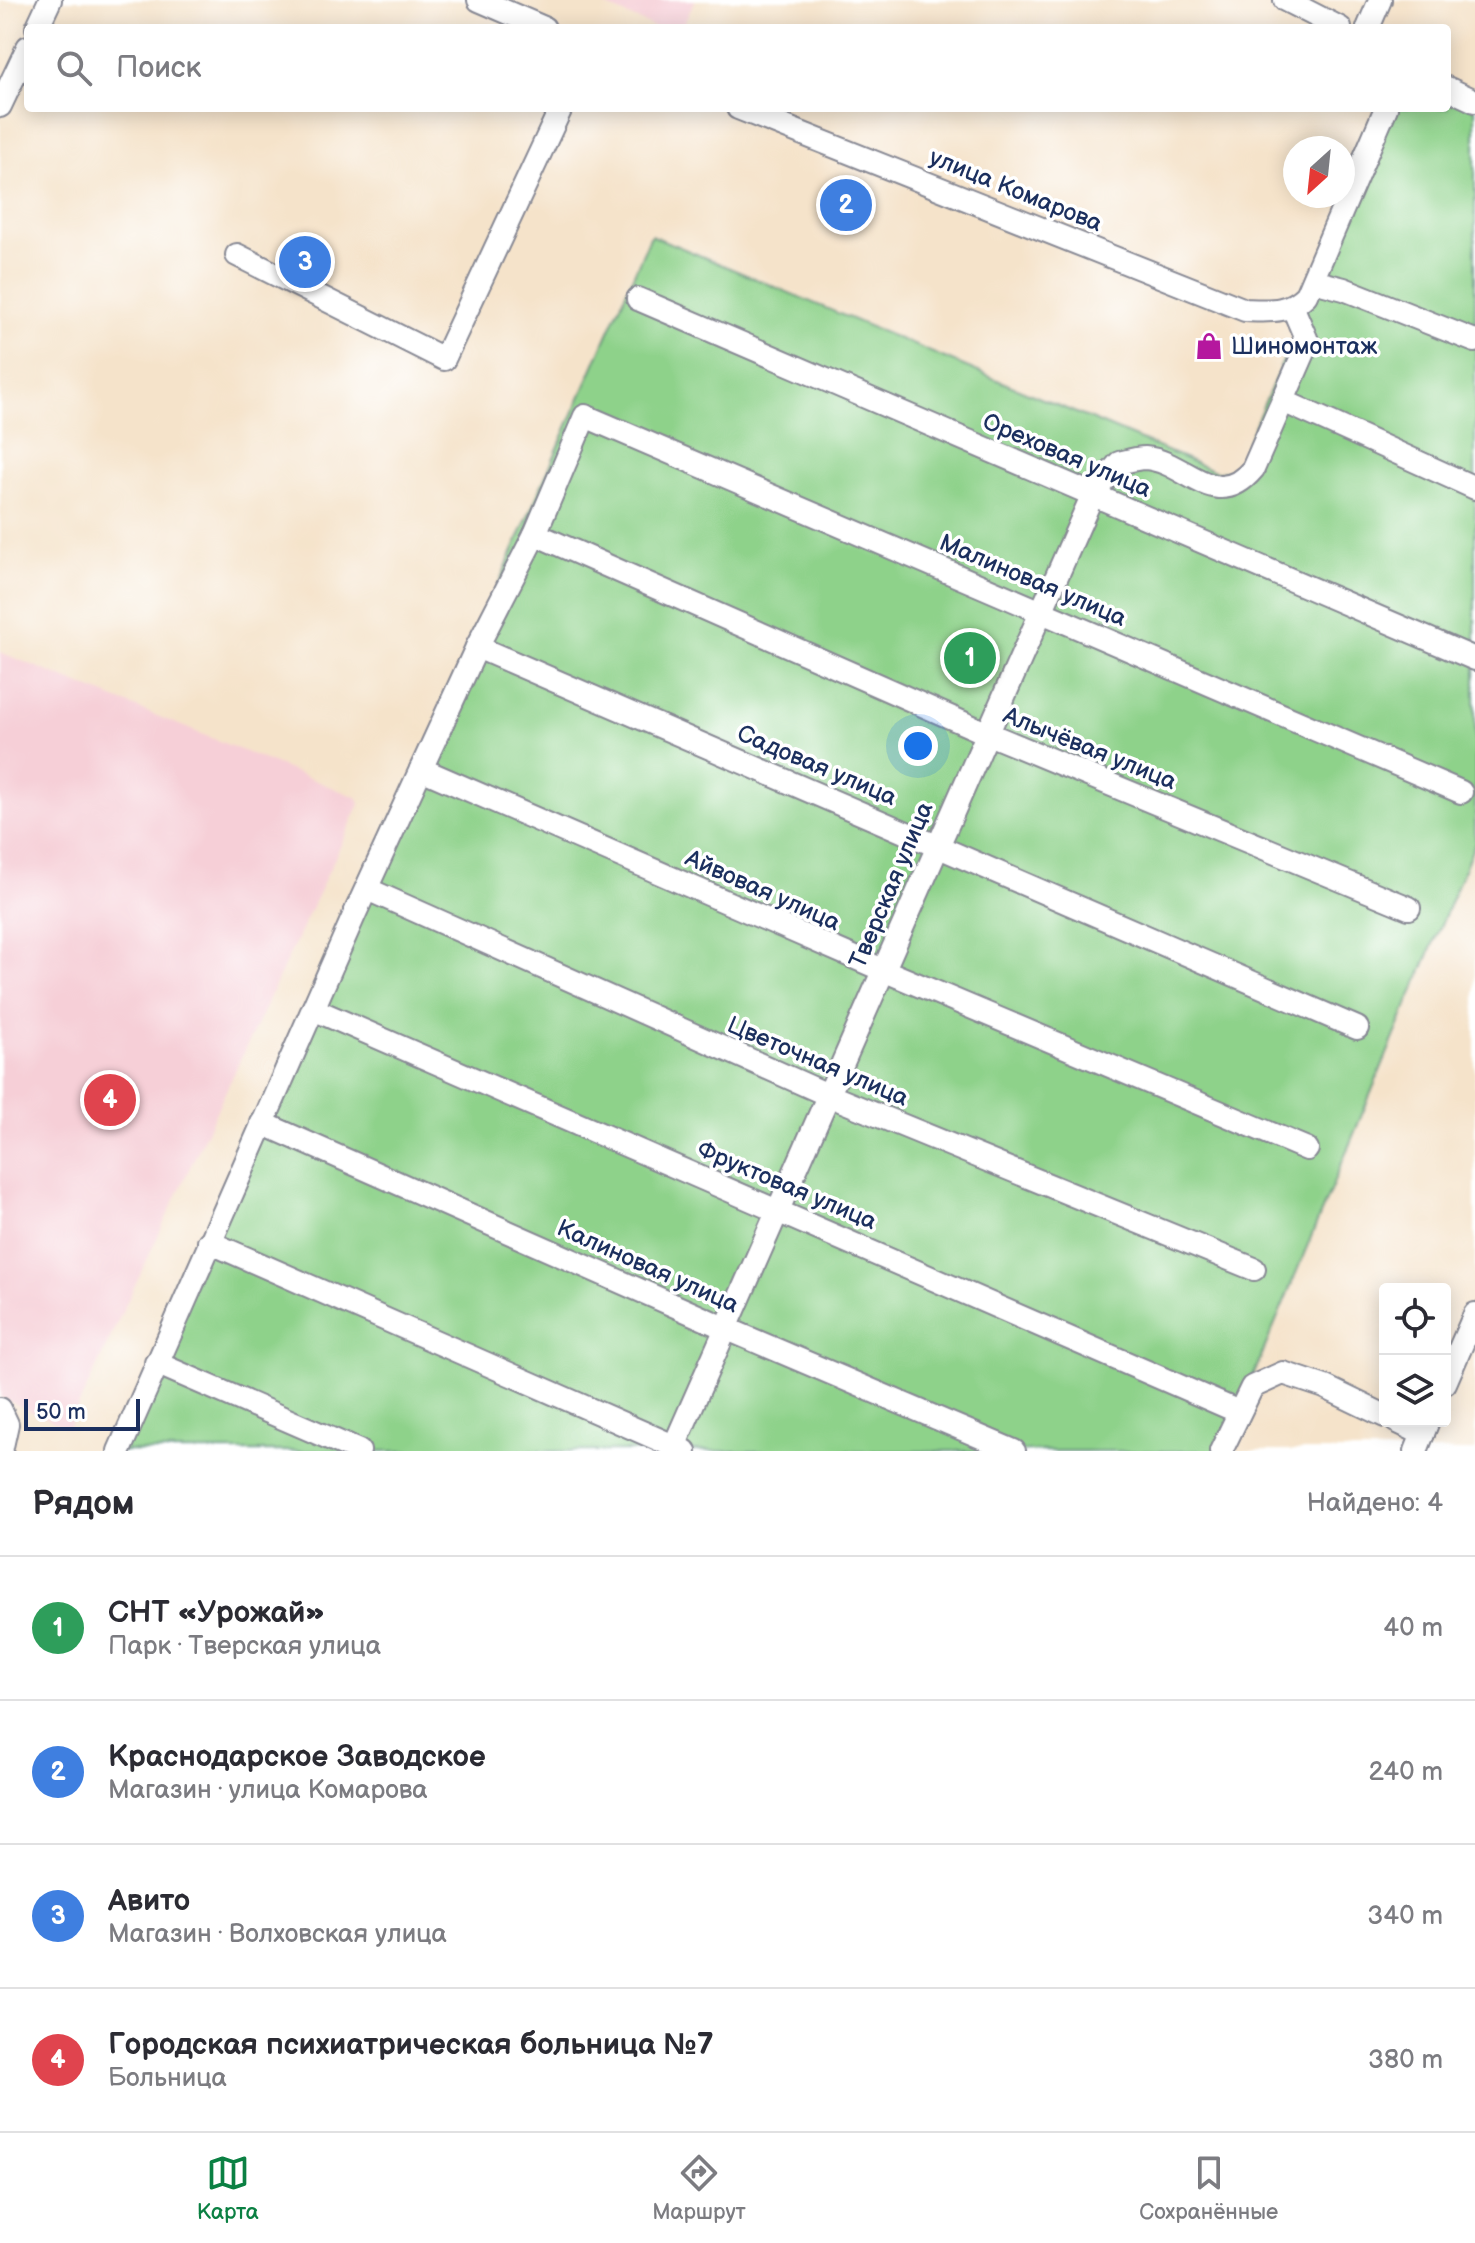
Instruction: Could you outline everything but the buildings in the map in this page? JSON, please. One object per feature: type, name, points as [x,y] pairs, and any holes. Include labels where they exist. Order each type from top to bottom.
[{"type":"street","points":[[39,24],[50,0]]},
{"type":"street","points":[[479,0],[535,24]]},
{"type":"street","points":[[1285,0],[1332,24]]},
{"type":"street","points":[[1370,24],[1380,0]]},
{"type":"street","points":[[0,106],[24,55]]},
{"type":"street","points":[[1451,90],[1475,101]]},
{"type":"street","points":[[237,255],[444,359],[559,112]]},
{"type":"street","name":"улица Комарова","points":[[748,112],[1245,310],[1285,310]]},
{"type":"street","points":[[1285,310],[1313,281],[1384,112]]},
{"type":"street","points":[[1313,281],[1344,289],[1475,341]]},
{"type":"street","name":"Ореховая улица","points":[[638,299],[1475,659]]},
{"type":"street","name":"Тверская улица","points":[[677,1449],[725,1328],[1093,494],[1119,463],[1146,458],[1220,489],[1241,483],[1253,469],[1308,343],[1285,310]]},
{"type":"street","points":[[1283,401],[1475,488]]},
{"type":"street","name":"Малиновая улица","points":[[535,534],[585,416],[1461,792]]},
{"type":"street","points":[[119,1451],[421,769],[477,647],[535,534]]},
{"type":"street","name":"Алычёвая улица","points":[[535,534],[986,733],[1409,908]]},
{"type":"street","name":"Садовая улица","points":[[477,647],[1357,1028]]},
{"type":"street","name":"Айвовая улица","points":[[421,769],[883,970],[1307,1149]]},
{"type":"street","name":"Цветочная улица","points":[[367,889],[828,1095],[1254,1269]]},
{"type":"street","name":"Фруктовая улица","points":[[313,1009],[1239,1412]]},
{"type":"street","name":"Калиновая улица","points":[[262,1123],[725,1328],[1014,1451]]},
{"type":"street","points":[[209,1242],[677,1449]]},
{"type":"street","points":[[1451,1369],[1475,1314]]},
{"type":"street","points":[[156,1363],[359,1451]]},
{"type":"street","points":[[1221,1451],[1252,1387],[1283,1373],[1325,1387],[1379,1413]]},
{"type":"street","points":[[1,1451],[4,1416]]},
{"type":"shaded area","points":[[592,0],[695,0],[684,24],[647,24]]},
{"type":"shaded area","points":[[0,652],[358,798],[360,804],[68,1428],[0,1397]]},
{"type":"green space","points":[[1451,99],[1475,109],[1475,843],[1222,1451],[120,1451],[651,235],[1217,472],[1235,470],[1350,208],[1355,208],[1355,197],[1392,112],[1451,112]]},
{"type":"place","name":"Краснодарское Заводское","points":[[846,205]]},
{"type":"place","name":"Авито","points":[[305,262]]},
{"type":"place","name":"Шиномонтаж","points":[[1209,346]]},
{"type":"place","name":"СНТ «Урожай»","points":[[970,658]]},
{"type":"place","name":"Городская психиатрическая больница №7","points":[[110,1100]]}]
